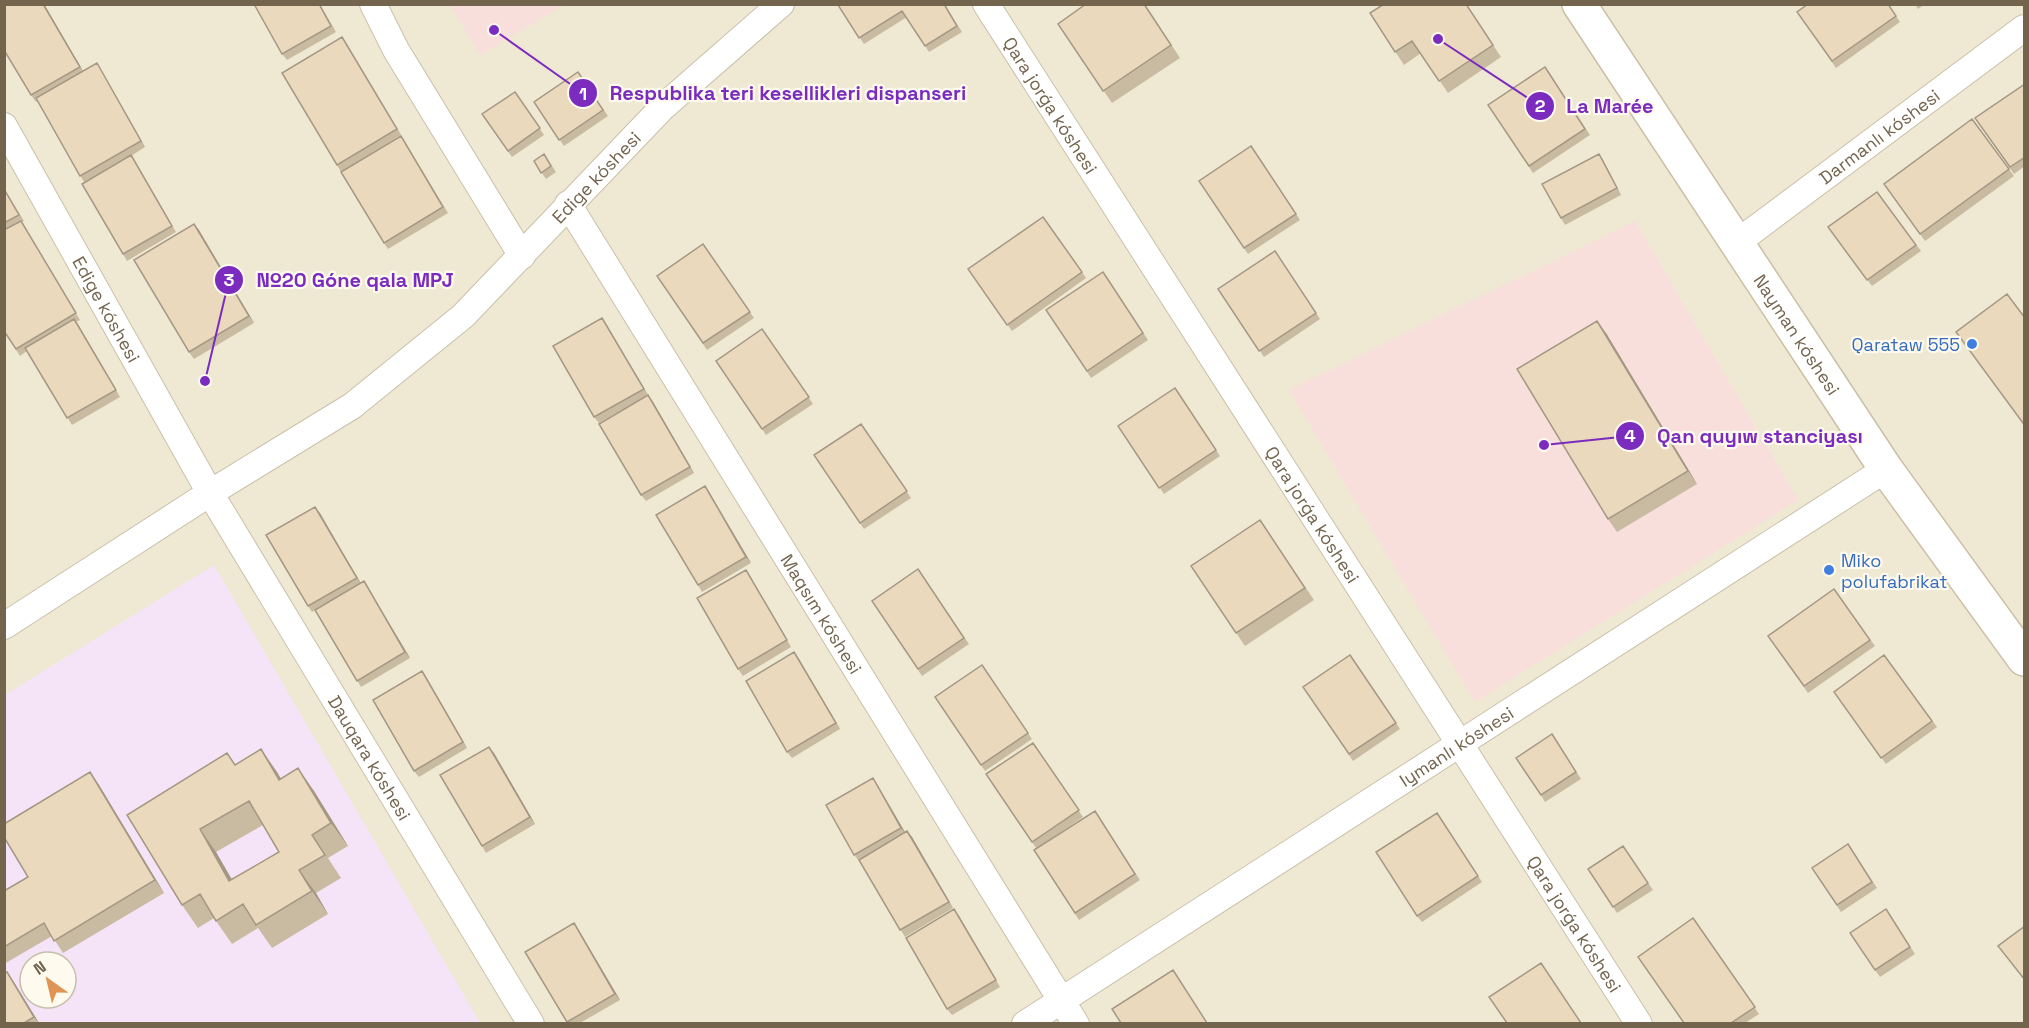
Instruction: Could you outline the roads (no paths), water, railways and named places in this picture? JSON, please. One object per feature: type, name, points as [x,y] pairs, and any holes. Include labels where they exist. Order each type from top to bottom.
[{"type":"main road","name":"Nayman kóshesi","points":[[1579,4],[1735,244],[1886,469],[2025,659]]},
{"type":"street","points":[[373,4],[396,50],[522,256]]},
{"type":"street","name":"Edige kóshesi","points":[[4,626],[210,493],[352,406],[463,316],[662,108],[781,4]]},
{"type":"street","name":"Qara jorǵa kóshesi","points":[[986,4],[1639,1023]]},
{"type":"street","name":"Darmanlı kóshesi","points":[[1735,244],[2025,28]]},
{"type":"street","name":"Edige kóshesi","points":[[4,126],[210,493]]},
{"type":"street","name":"Maqsım kóshesi","points":[[568,204],[1076,1023]]},
{"type":"street","name":"Iymanlı kóshesi","points":[[1025,1023],[1886,469]]},
{"type":"street","name":"Dauqara kóshesi","points":[[210,493],[531,1023]]},
{"type":"place","name":"Respublika teri kesellikleri dispanseri","points":[[494,30]]},
{"type":"place","name":"La Marée","points":[[1438,39]]},
{"type":"place","name":"Qarataw 555","points":[[1972,344]]},
{"type":"place","name":"№20 Góne qala MPJ","points":[[205,381]]},
{"type":"place","name":"Qan quyıw stanciyası","points":[[1544,445]]},
{"type":"place","name":"Miko polufabrikat","points":[[1829,570]]}]
